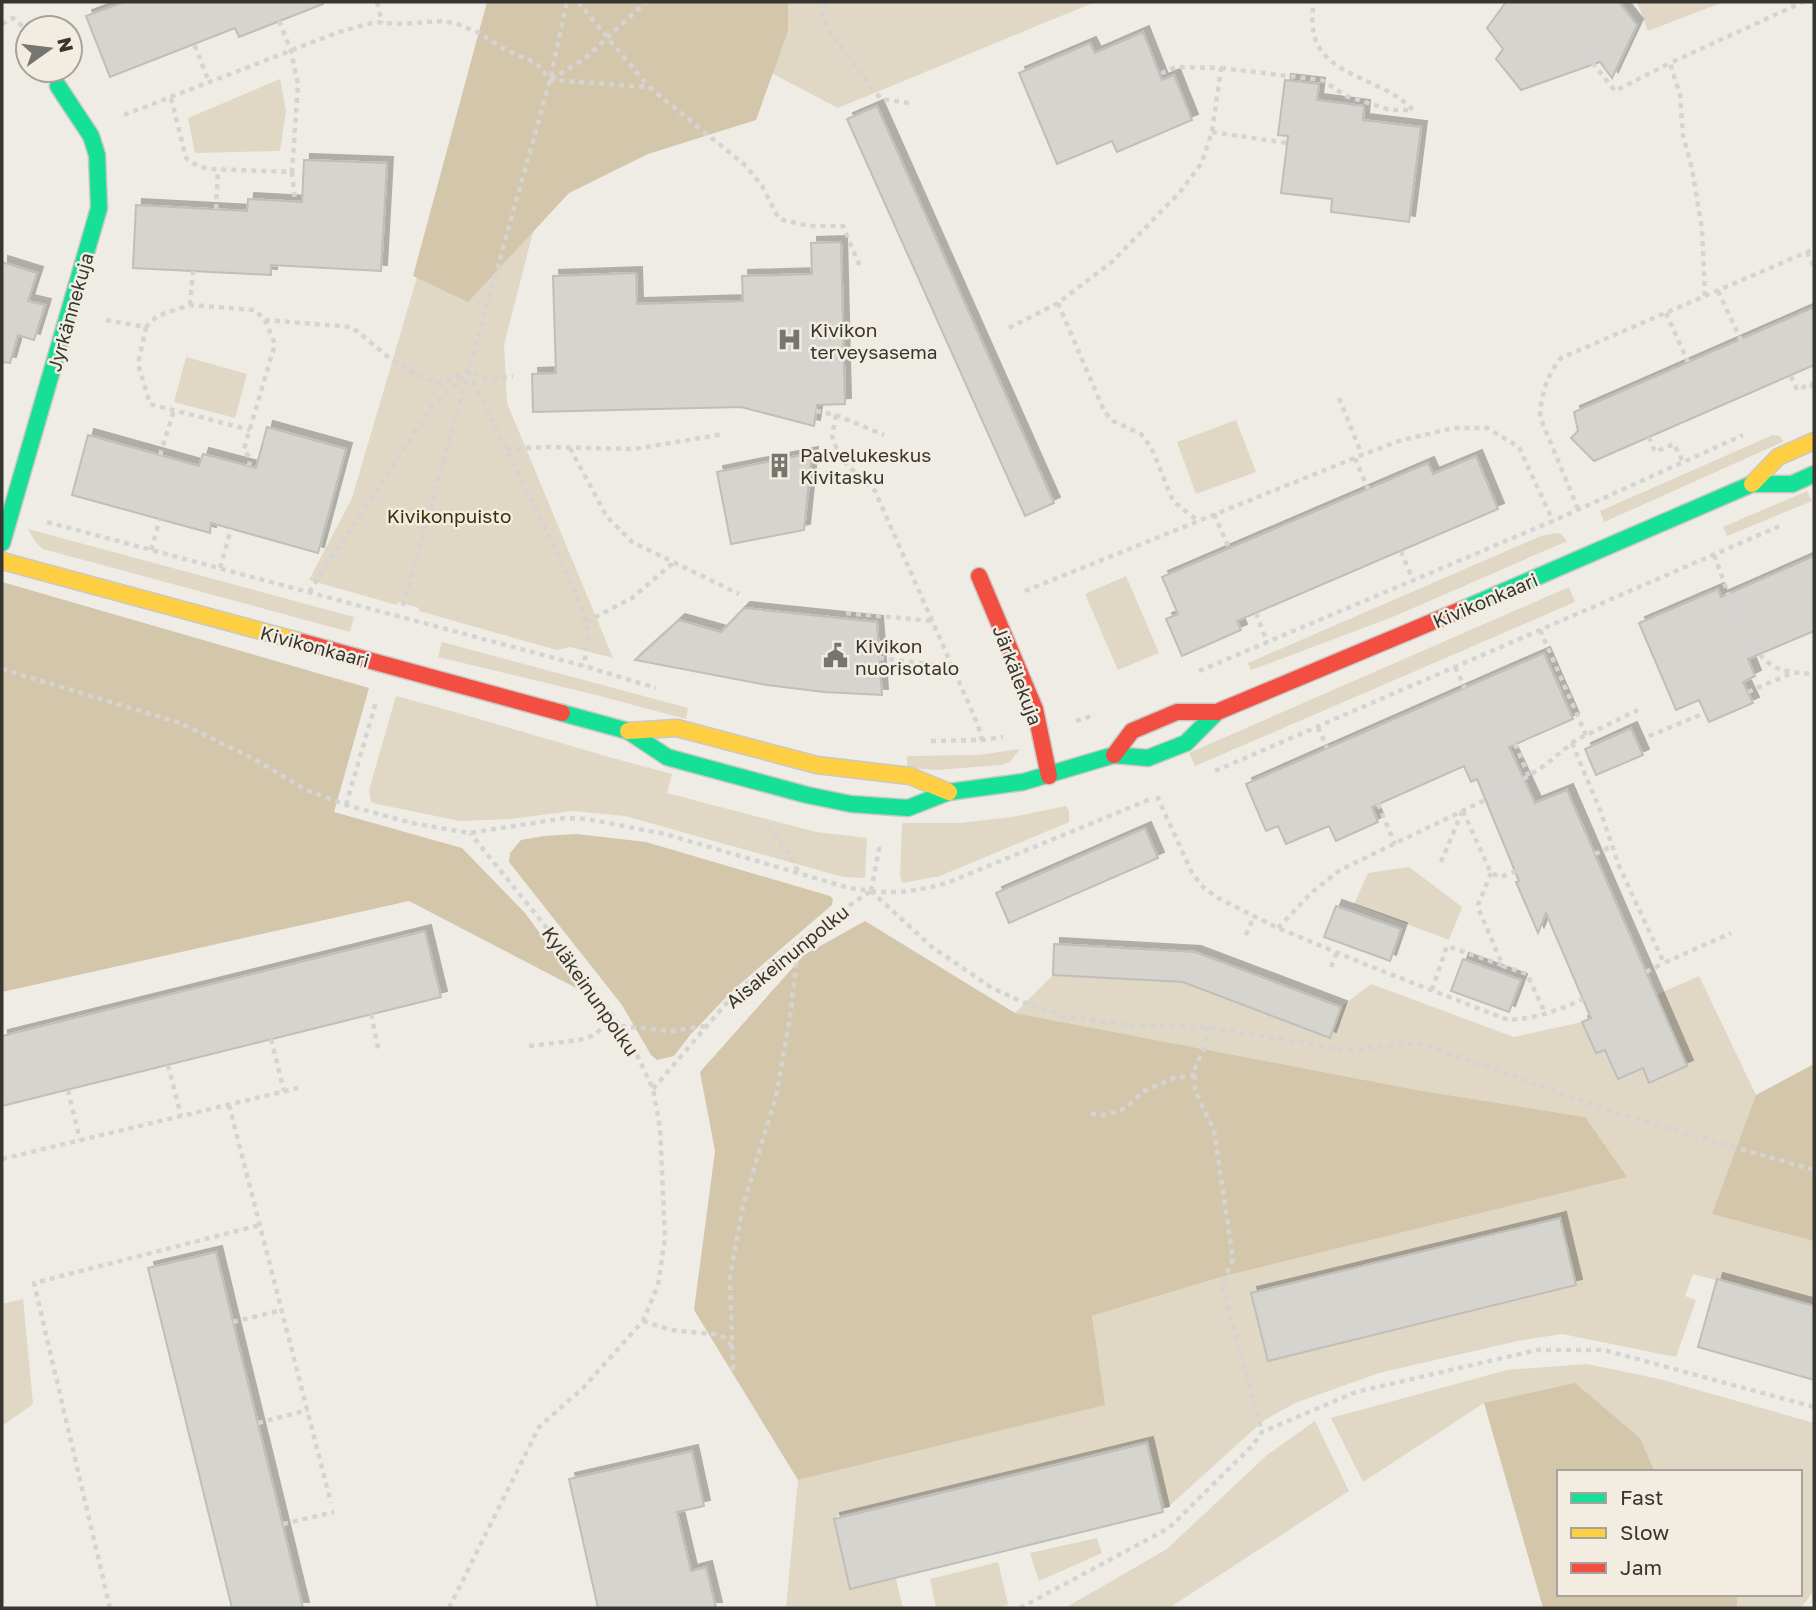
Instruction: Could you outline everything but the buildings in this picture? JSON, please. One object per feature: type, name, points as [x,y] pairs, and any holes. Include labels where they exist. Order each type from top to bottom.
[{"type":"street","name":"Jyrkännekuja","points":[[2,543],[99,208],[97,156],[91,136],[58,86]]},
{"type":"street","name":"Kivikonkaari","points":[[1114,755],[1132,732],[1178,712],[1217,712],[1338,663],[1752,484],[1778,457],[1814,440]]},
{"type":"street","name":"Kivikonkaari","points":[[1752,484],[1792,484],[1814,474]]},
{"type":"street","name":"Kivikonkaari","points":[[2,561],[628,732],[667,757],[807,795],[851,804],[908,808],[949,792],[986,789],[1049,776],[1114,755],[1148,758],[1186,743],[1217,712]]},
{"type":"street","name":"Järkälekuja","points":[[979,576],[1035,709],[1049,776]]},
{"type":"street","name":"Kivikonkaari","points":[[628,732],[677,728],[817,765],[910,776],[949,792]]},
{"type":"path","points":[[377,2],[382,23]]},
{"type":"path","points":[[403,606],[550,80],[567,2]]},
{"type":"path","points":[[578,2],[649,86],[746,166],[762,186],[779,219],[810,226],[843,226],[861,269]]},
{"type":"path","points":[[550,80],[583,60],[646,2]]},
{"type":"path","points":[[826,2],[822,17],[830,33],[881,99],[909,103]]},
{"type":"path","points":[[1134,85],[1176,67],[1221,68],[1322,80],[1357,100],[1390,110],[1413,110],[1402,98],[1353,75],[1325,56],[1312,38],[1314,2]]},
{"type":"path","points":[[1580,47],[1615,91],[1803,2]]},
{"type":"path","points":[[276,13],[291,51],[298,84],[292,172],[295,201]]},
{"type":"path","points":[[119,117],[340,32],[375,22],[432,21],[457,24],[536,63],[550,80],[649,86]]},
{"type":"path","points":[[191,36],[209,82]]},
{"type":"path","points":[[1670,63],[1680,95],[1683,135],[1702,229],[1704,296]]},
{"type":"path","points":[[1009,328],[1058,303],[1113,261],[1180,192],[1200,164],[1212,132],[1221,68]]},
{"type":"path","points":[[171,97],[186,158],[198,166],[292,172]]},
{"type":"path","points":[[1212,132],[1308,146]]},
{"type":"path","points":[[216,209],[218,169]]},
{"type":"path","points":[[1578,509],[1540,417],[1540,401],[1551,370],[1561,358],[1814,249]]},
{"type":"path","points":[[1807,253],[1814,267]]},
{"type":"path","points":[[190,305],[193,271]]},
{"type":"path","points":[[1718,291],[1741,340]]},
{"type":"path","points":[[1058,303],[1104,411],[1113,421],[1141,434],[1151,447],[1173,501],[1198,521]]},
{"type":"path","points":[[249,466],[250,459],[244,449],[250,430],[275,344],[265,320],[256,310],[190,305],[157,316],[146,327],[138,364],[150,404],[250,430]]},
{"type":"path","points":[[70,312],[146,327]]},
{"type":"path","points":[[1666,313],[1688,362]]},
{"type":"path","points":[[265,320],[352,327],[393,361],[436,384],[468,371],[488,380],[513,376]]},
{"type":"path","points":[[468,371],[572,584],[586,622],[588,637],[584,666]]},
{"type":"path","points":[[309,592],[431,408],[468,371]]},
{"type":"path","points":[[1791,376],[1797,390],[1811,384],[1814,392]]},
{"type":"path","points":[[1339,398],[1362,455]]},
{"type":"path","points":[[160,455],[174,410]]},
{"type":"path","points":[[816,411],[836,415],[884,435]]},
{"type":"path","points":[[836,415],[832,436],[840,458],[875,491],[978,725],[982,740],[929,741]]},
{"type":"path","points":[[992,605],[1355,457],[1402,440],[1454,428],[1487,428],[1519,447],[1553,521]]},
{"type":"path","points":[[1194,674],[1553,521],[1746,433]]},
{"type":"path","points":[[506,449],[634,449],[723,434]]},
{"type":"path","points":[[1649,437],[1655,452],[1674,444],[1683,462]]},
{"type":"path","points":[[570,447],[607,517],[632,542],[739,594]]},
{"type":"path","points":[[1355,457],[1368,489]]},
{"type":"path","points":[[1214,514],[1229,548]]},
{"type":"path","points":[[151,550],[160,519]]},
{"type":"path","points":[[43,521],[584,666],[663,691]]},
{"type":"path","points":[[1207,775],[1785,524]]},
{"type":"path","points":[[220,568],[231,529]]},
{"type":"path","points":[[1401,551],[1413,580]]},
{"type":"path","points":[[1714,554],[1744,629],[1760,655],[1774,667],[1793,673],[1814,674]]},
{"type":"path","points":[[586,622],[632,598],[673,563]]},
{"type":"path","points":[[1256,613],[1268,642]]},
{"type":"path","points":[[846,614],[932,621]]},
{"type":"path","points":[[1736,632],[1744,629]]},
{"type":"path","points":[[1540,630],[1586,735]]},
{"type":"path","points":[[879,658],[953,667]]},
{"type":"path","points":[[1455,667],[1465,688]]},
{"type":"path","points":[[2,669],[180,723],[254,759],[306,790],[346,805],[412,823],[469,833],[565,818],[587,819],[665,834],[849,888],[871,891],[907,892],[947,883],[1170,791]]},
{"type":"path","points":[[1748,692],[1793,673]]},
{"type":"path","points":[[346,805],[379,689]]},
{"type":"path","points":[[1278,928],[1311,893],[1340,870],[1529,776],[1586,735],[1639,710]]},
{"type":"path","points":[[1071,723],[1101,713]]},
{"type":"path","points":[[1649,736],[1705,713]]},
{"type":"path","points":[[1318,727],[1327,748]]},
{"type":"path","points":[[1573,743],[1612,846],[1664,963]]},
{"type":"path","points":[[1515,744],[1529,776]]},
{"type":"path","points":[[1157,796],[1192,873],[1203,887],[1218,898],[1278,928],[1508,1020],[1545,1013],[1583,999]]},
{"type":"path","points":[[1378,804],[1395,844]]},
{"type":"path","points":[[1441,862],[1463,811]]},
{"type":"path","points":[[1463,811],[1491,873],[1501,877],[1526,867]]},
{"type":"path","points":[[764,821],[788,852],[799,873]]},
{"type":"path","points":[[871,891],[882,832]]},
{"type":"path","name":"Kyläkeinunpolku","points":[[449,1608],[539,1427],[583,1388],[643,1321],[658,1285],[665,1238],[660,1128],[653,1089],[636,1053],[613,1016],[542,922],[469,833]]},
{"type":"path","points":[[1595,854],[1612,846]]},
{"type":"path","points":[[1491,873],[1478,905],[1503,966]]},
{"type":"path","points":[[871,891],[932,947],[992,988],[1063,1016],[1128,1025],[1207,1027],[1345,1050],[1389,1044],[1425,1045],[1620,1114],[1814,1170]]},
{"type":"path","name":"Aisakeinunpolku","points":[[653,1089],[736,992],[799,941],[871,891]]},
{"type":"path","points":[[1246,935],[1254,916]]},
{"type":"path","points":[[1646,972],[1731,933]]},
{"type":"path","points":[[733,1370],[730,1277],[743,1206],[776,1096],[790,1017],[799,941]]},
{"type":"path","points":[[1432,990],[1447,946],[1527,974],[1545,1013]]},
{"type":"path","points":[[1331,967],[1337,952]]},
{"type":"path","points":[[371,1014],[379,1053]]},
{"type":"path","points":[[529,1046],[579,1040],[595,1035],[613,1016]]},
{"type":"path","points":[[620,1026],[671,1031],[707,1026]]},
{"type":"path","points":[[1207,1027],[1205,1046],[1195,1074],[1195,1091],[1214,1130],[1233,1259],[1222,1285],[1262,1432]]},
{"type":"path","points":[[271,1039],[284,1091]]},
{"type":"path","points":[[168,1065],[181,1116]]},
{"type":"path","points":[[1091,1114],[1106,1115],[1126,1108],[1144,1091],[1174,1077],[1195,1074]]},
{"type":"path","points":[[2,1159],[298,1088]]},
{"type":"path","points":[[68,1090],[80,1140]]},
{"type":"path","points":[[229,1105],[331,1503]]},
{"type":"path","points":[[110,1608],[34,1283],[260,1225]]},
{"type":"path","points":[[233,1322],[282,1310]]},
{"type":"path","points":[[643,1321],[671,1329],[721,1335],[733,1346]]},
{"type":"path","points":[[1020,1608],[1169,1528],[1252,1446],[1262,1432],[1356,1392],[1537,1350],[1604,1350],[1814,1407]]},
{"type":"path","points":[[258,1423],[308,1410]]},
{"type":"path","points":[[283,1524],[334,1512]]},
{"type":"green space","name":"Kivikonpuisto","points":[[498,2],[592,2],[504,345],[507,403],[613,658],[570,647],[557,650],[419,611],[419,608],[398,602],[397,605],[309,580],[352,498]]},
{"type":"green space","points":[[636,2],[1095,2],[838,108]]},
{"type":"green space","points":[[1637,2],[1720,2],[1721,3],[1648,31]]},
{"type":"green space","points":[[280,79],[286,111],[280,151],[195,153],[188,118]]},
{"type":"green space","points":[[186,357],[247,374],[235,418],[174,402]]},
{"type":"green space","points":[[1236,420],[1256,472],[1196,494],[1177,442]]},
{"type":"green space","points":[[1773,435],[1780,436],[1783,442],[1604,522],[1600,511]]},
{"type":"green space","points":[[1807,491],[1812,501],[1727,536],[1723,527]]},
{"type":"green space","points":[[28,529],[354,617],[350,632],[43,549]]},
{"type":"green space","points":[[1557,533],[1567,541],[1395,616],[1251,670],[1248,663],[1541,536]]},
{"type":"green space","points":[[1126,576],[1159,653],[1118,670],[1085,594]]},
{"type":"green space","points":[[1569,587],[1575,602],[1195,766],[1189,753]]},
{"type":"green space","points":[[442,642],[688,708],[686,719],[438,657]]},
{"type":"green space","points":[[396,696],[672,774],[667,793],[816,832],[867,838],[865,878],[843,877],[625,816],[573,811],[510,819],[460,821],[371,802],[369,790]]},
{"type":"green space","points":[[1020,749],[1010,762],[1000,765],[937,770],[907,768],[907,756],[979,755]]},
{"type":"green space","points":[[1066,806],[1069,822],[940,876],[903,883],[900,877],[902,823],[960,823],[1012,817]]},
{"type":"green space","points":[[1409,867],[1462,907],[1449,940],[1354,904],[1368,873]]},
{"type":"green space","points":[[1053,975],[1185,983],[1330,1038],[1341,1007],[1371,984],[1514,1037],[1582,1022],[1595,1053],[1605,1050],[1618,1079],[1643,1068],[1650,1082],[1656,995],[1699,976],[1756,1095],[1713,1213],[1814,1241],[1814,1306],[1693,1274],[1685,1296],[1696,1300],[1676,1357],[1562,1334],[1522,1340],[1379,1373],[1295,1403],[1263,1421],[1166,1509],[1148,1440],[836,1516],[852,1585],[895,1575],[903,1608],[786,1608],[798,1480],[1104,1405],[1092,1316],[1228,1275],[1585,1117],[1417,1090],[1015,1013]]},
{"type":"green space","points":[[23,1299],[33,1404],[2,1426],[2,1304]]},
{"type":"green space","points":[[1587,1364],[1659,1379],[1814,1423],[1814,1590],[1801,1608],[1737,1608],[1738,1596],[1802,1596],[1802,1470],[1654,1470],[1640,1438],[1484,1403],[1363,1482],[1331,1418],[1507,1370]]},
{"type":"green space","points":[[1315,1421],[1349,1491],[1169,1608],[1065,1608],[1167,1549],[1267,1455]]},
{"type":"green space","points":[[1097,1538],[1102,1553],[1039,1581],[1030,1553]]},
{"type":"green space","points":[[998,1562],[1008,1604],[999,1608],[936,1608],[930,1579]]},
{"type":"shaded area","points":[[487,2],[788,2],[788,31],[756,120],[648,154],[569,193],[468,302],[413,276]]},
{"type":"shaded area","points":[[2,582],[369,688],[334,812],[462,848],[525,913],[582,991],[409,901],[2,992]]},
{"type":"shaded area","points":[[576,834],[646,842],[830,896],[833,899],[832,905],[733,990],[674,1056],[657,1060],[651,1055],[622,1005],[509,862],[510,853],[521,840]]},
{"type":"shaded area","points":[[865,921],[1015,1013],[1417,1090],[1585,1117],[1627,1177],[1228,1275],[1092,1316],[1105,1405],[798,1480],[694,1310],[715,1151],[700,1072],[804,955]]},
{"type":"shaded area","points":[[1814,1064],[1814,1241],[1712,1214],[1756,1095]]},
{"type":"shaded area","points":[[1575,1383],[1640,1438],[1654,1470],[1557,1470],[1557,1596],[1738,1596],[1737,1608],[1543,1608],[1484,1403]]},
{"type":"traffic: fast","points":[[2,543],[99,208],[97,155],[91,136],[58,86]]},
{"type":"traffic: fast","points":[[1463,609],[1752,484],[1792,484],[1814,474]]},
{"type":"traffic: fast","points":[[562,713],[628,731],[667,757],[685,762],[807,795],[851,804],[908,808],[949,792],[1023,782],[1114,755],[1148,758],[1186,743],[1217,712]]},
{"type":"traffic: slow","points":[[1752,484],[1778,457],[1814,441]]},
{"type":"traffic: slow","points":[[2,561],[302,642]]},
{"type":"traffic: slow","points":[[628,731],[677,728],[817,765],[910,776],[949,792]]},
{"type":"traffic: jam","points":[[979,576],[1035,709],[1049,776]]},
{"type":"traffic: jam","points":[[1114,755],[1132,731],[1177,712],[1217,712],[1463,609]]},
{"type":"traffic: jam","points":[[302,642],[562,713]]},
{"type":"place","name":"Kivikon terveysasema","points":[[790,340]]},
{"type":"place","name":"Palvelukeskus Kivitasku","points":[[780,465]]},
{"type":"place","name":"Kivikon nuorisotalo","points":[[835,656]]}]
